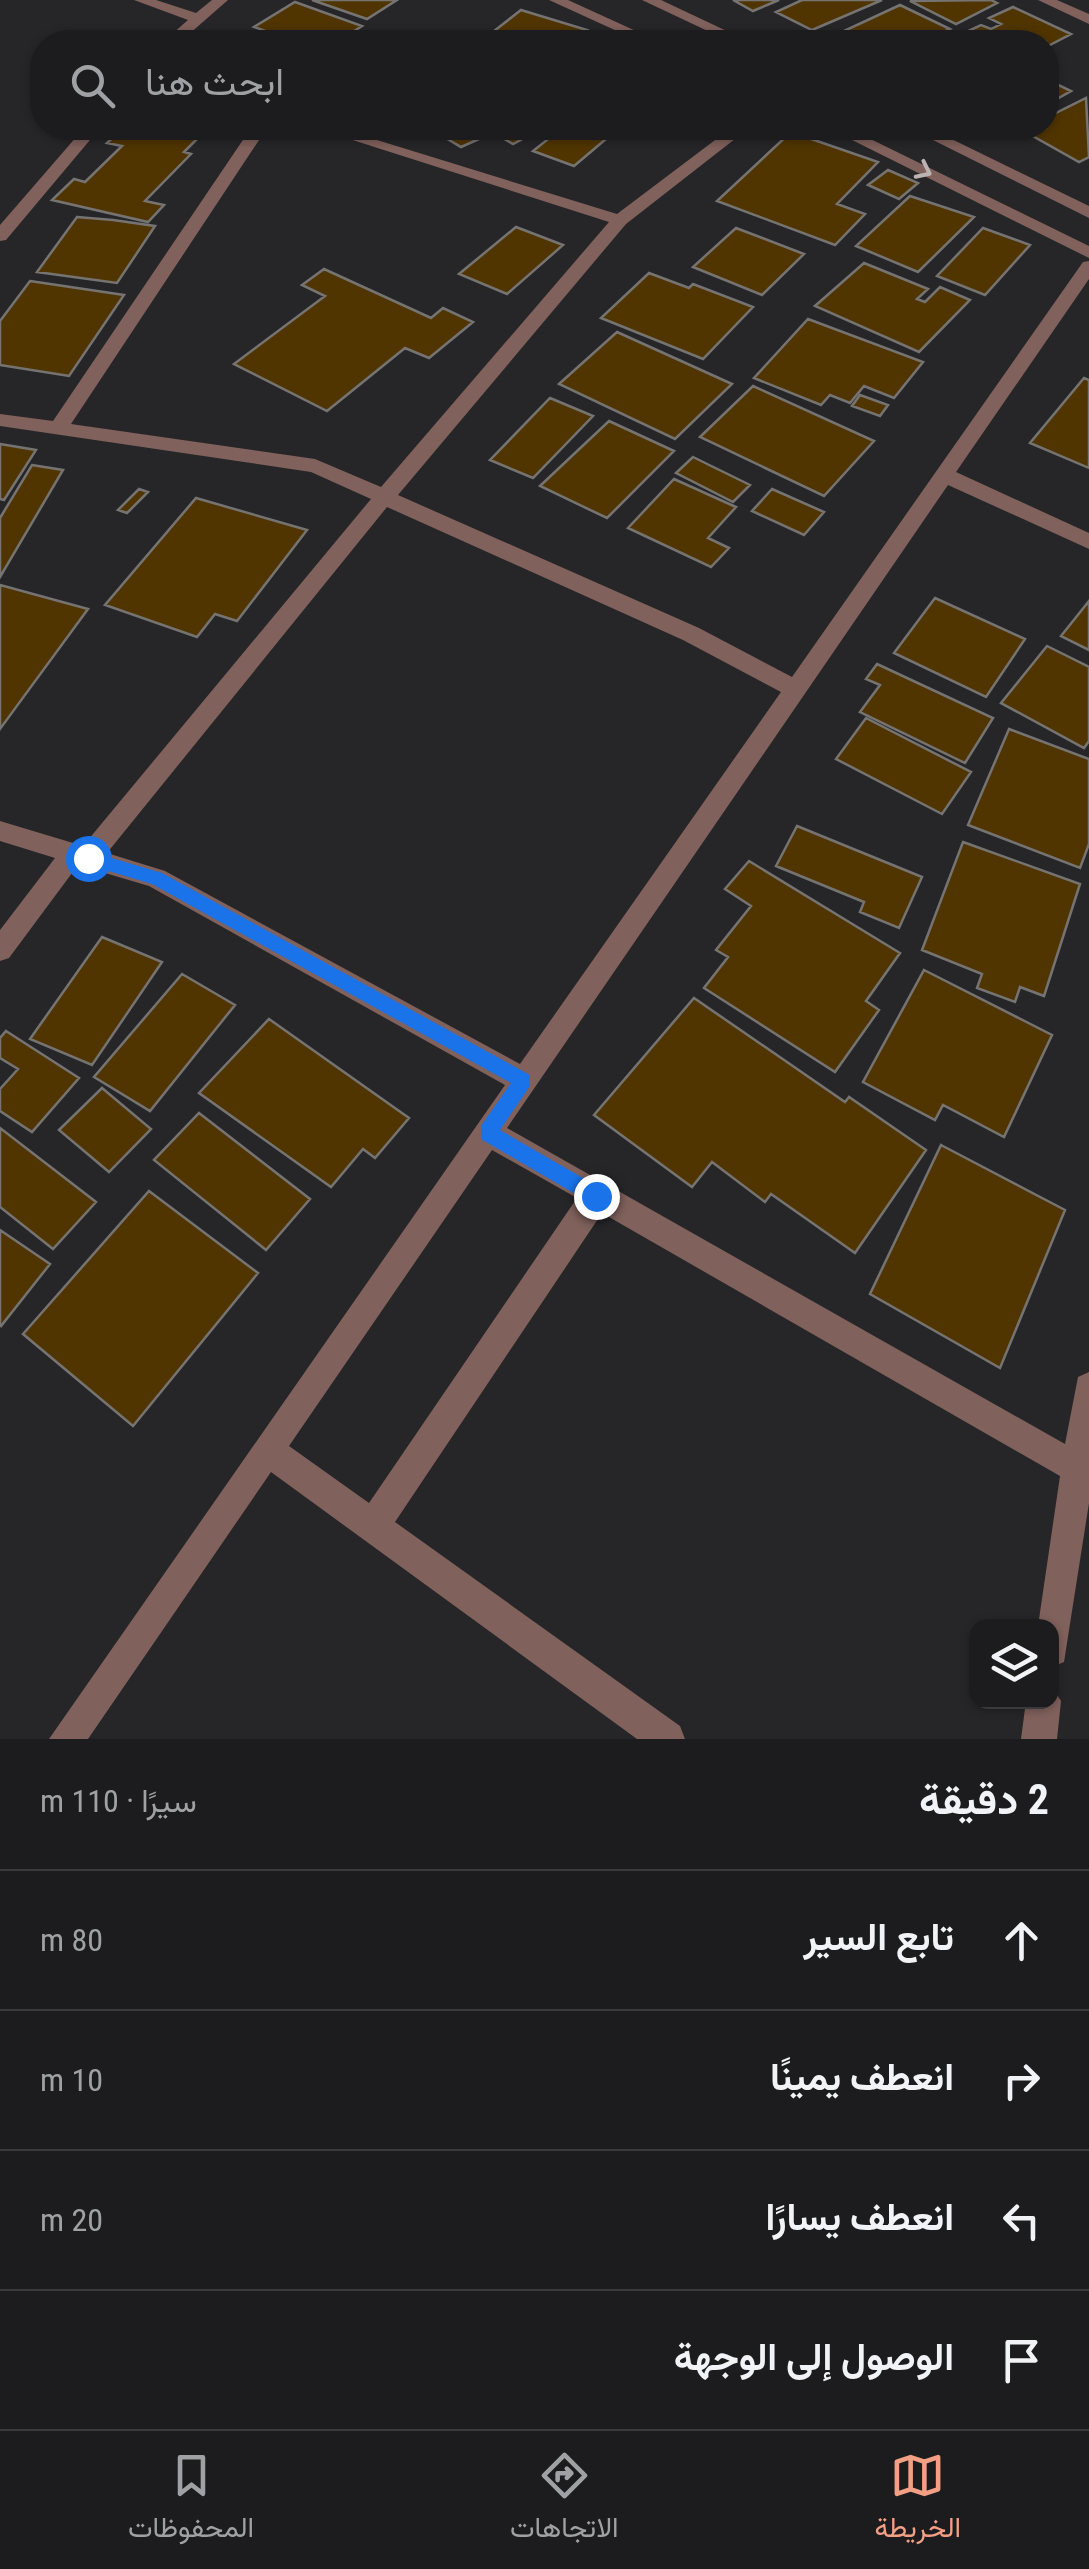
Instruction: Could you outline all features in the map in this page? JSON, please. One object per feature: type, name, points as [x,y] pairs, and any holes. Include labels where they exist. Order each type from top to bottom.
[{"type":"street","points":[[140,0],[196,18]]},
{"type":"street","points":[[184,30],[221,0]]},
{"type":"street","points":[[556,0],[625,30]]},
{"type":"street","points":[[649,0],[715,30]]},
{"type":"street","points":[[1046,0],[1089,20]]},
{"type":"street","points":[[0,236],[82,140]]},
{"type":"street","points":[[60,426],[251,140]]},
{"type":"street","points":[[362,140],[620,220]]},
{"type":"street","points":[[0,950],[620,220],[725,140]]},
{"type":"street","points":[[860,140],[1089,253]]},
{"type":"street","points":[[942,140],[1089,213]]},
{"type":"street","points":[[67,1739],[1089,266]]},
{"type":"street","points":[[0,420],[316,466],[691,634],[795,689]]},
{"type":"street","points":[[944,475],[1089,542]]},
{"type":"street","points":[[0,831],[156,878],[523,1080]]},
{"type":"street","points":[[488,1132],[1077,1468]]},
{"type":"street","points":[[372,1526],[596,1196]]},
{"type":"street","points":[[1056,1619],[1089,1388]]},
{"type":"street","points":[[268,1450],[668,1739]]},
{"type":"street","points":[[1039,1739],[1043,1709]]},
{"type":"building","points":[[312,0],[397,0],[367,19]]},
{"type":"building","points":[[733,0],[779,0],[753,11]]},
{"type":"building","points":[[802,0],[882,0],[812,30],[776,12]]},
{"type":"building","points":[[910,1],[997,3],[956,24]]},
{"type":"building","points":[[295,2],[362,26],[356,30],[254,27]]},
{"type":"building","points":[[900,5],[950,29],[948,30],[846,30]]},
{"type":"building","points":[[1013,7],[1071,34],[1059,40],[1059,30],[970,30],[1001,24],[989,18]]},
{"type":"building","points":[[521,10],[587,30],[495,30]]},
{"type":"building","points":[[1059,85],[1071,91],[1059,98]]},
{"type":"building","points":[[1086,98],[1089,157],[1079,162],[1040,140],[1059,140],[1059,112]]},
{"type":"building","points":[[196,140],[184,152],[191,154],[145,201],[164,205],[148,222],[52,200],[74,179],[85,182],[122,146],[107,143]]},
{"type":"building","points":[[449,140],[477,140],[461,147]]},
{"type":"building","points":[[547,140],[605,140],[574,166],[533,151]]},
{"type":"building","points":[[782,140],[814,140],[878,162],[837,204],[865,214],[835,245],[717,201]]},
{"type":"building","points":[[888,170],[918,183],[899,199],[868,185]]},
{"type":"building","points":[[910,196],[974,217],[918,272],[856,246]]},
{"type":"building","points":[[77,217],[155,226],[117,283],[37,272]]},
{"type":"building","points":[[516,227],[563,245],[507,294],[459,274]]},
{"type":"building","points":[[736,228],[804,254],[762,295],[693,267]]},
{"type":"building","points":[[983,228],[1030,245],[985,295],[937,276]]},
{"type":"building","points":[[864,263],[928,289],[917,299],[925,302],[940,287],[970,300],[919,352],[815,306]]},
{"type":"building","points":[[324,269],[431,318],[443,308],[473,322],[429,358],[405,348],[327,411],[234,364],[325,296],[302,285]]},
{"type":"building","points":[[649,273],[689,288],[693,284],[753,307],[703,359],[601,318]]},
{"type":"building","points":[[30,281],[124,295],[69,376],[0,365],[0,321]]},
{"type":"building","points":[[808,319],[923,362],[894,398],[864,386],[850,403],[830,395],[821,405],[754,378]]},
{"type":"building","points":[[617,332],[732,384],[675,439],[559,384]]},
{"type":"building","points":[[1084,378],[1089,380],[1089,468],[1030,443]]},
{"type":"building","points":[[753,386],[874,441],[824,496],[700,437]]},
{"type":"building","points":[[860,395],[888,405],[880,416],[852,406]]},
{"type":"building","points":[[550,398],[593,416],[533,478],[490,460]]},
{"type":"building","points":[[609,421],[674,451],[607,518],[540,486]]},
{"type":"building","points":[[0,444],[36,450],[4,500],[0,499]]},
{"type":"building","points":[[693,457],[750,485],[733,502],[676,473]]},
{"type":"building","points":[[32,465],[63,470],[0,577],[0,518]]},
{"type":"building","points":[[674,479],[736,507],[708,538],[729,548],[711,567],[628,528]]},
{"type":"building","points":[[139,489],[148,492],[127,513],[118,510]]},
{"type":"building","points":[[772,489],[824,512],[804,535],[752,511]]},
{"type":"building","points":[[196,498],[307,530],[237,621],[215,614],[197,637],[105,605]]},
{"type":"building","points":[[0,585],[88,609],[0,729]]},
{"type":"building","points":[[935,598],[1025,639],[986,697],[894,653]]},
{"type":"building","points":[[1089,601],[1089,650],[1061,636]]},
{"type":"building","points":[[1047,646],[1089,667],[1089,741],[1084,748],[1001,703]]},
{"type":"building","points":[[877,664],[993,718],[965,763],[860,712],[880,685],[866,679]]},
{"type":"building","points":[[866,718],[971,772],[942,814],[836,759]]},
{"type":"building","points":[[1009,729],[1089,759],[1089,844],[1080,868],[968,825]]},
{"type":"building","points":[[797,826],[922,877],[899,928],[860,912],[864,902],[776,866]]},
{"type":"building","points":[[963,842],[1080,884],[1044,996],[1020,987],[1015,1002],[977,988],[982,974],[922,950]]},
{"type":"building","points":[[749,861],[900,953],[866,1001],[879,1010],[835,1072],[704,988],[728,957],[716,950],[751,906],[725,889]]},
{"type":"building","points":[[102,937],[162,962],[92,1065],[30,1039]]},
{"type":"building","points":[[924,970],[1052,1035],[1004,1137],[943,1105],[935,1120],[863,1082]]},
{"type":"building","points":[[182,974],[235,1005],[150,1111],[94,1077]]},
{"type":"building","points":[[694,998],[845,1102],[849,1097],[926,1150],[855,1253],[771,1194],[765,1202],[712,1162],[692,1187],[594,1115]]},
{"type":"building","points":[[269,1019],[409,1118],[375,1158],[363,1149],[331,1187],[199,1093]]},
{"type":"building","points":[[6,1031],[79,1078],[32,1132],[0,1111],[0,1089],[18,1069],[0,1058],[0,1038]]},
{"type":"building","points":[[102,1088],[151,1129],[109,1172],[59,1130]]},
{"type":"building","points":[[199,1113],[310,1199],[266,1250],[154,1160]]},
{"type":"building","points":[[0,1128],[96,1202],[53,1249],[0,1207]]},
{"type":"building","points":[[941,1145],[1065,1210],[1000,1368],[870,1294]]},
{"type":"building","points":[[149,1191],[258,1273],[133,1426],[23,1334]]},
{"type":"building","points":[[0,1230],[50,1264],[1,1326],[0,1325]]},
{"type":"route","points":[[88,858],[156,878],[523,1080],[488,1132],[596,1196]]}]
